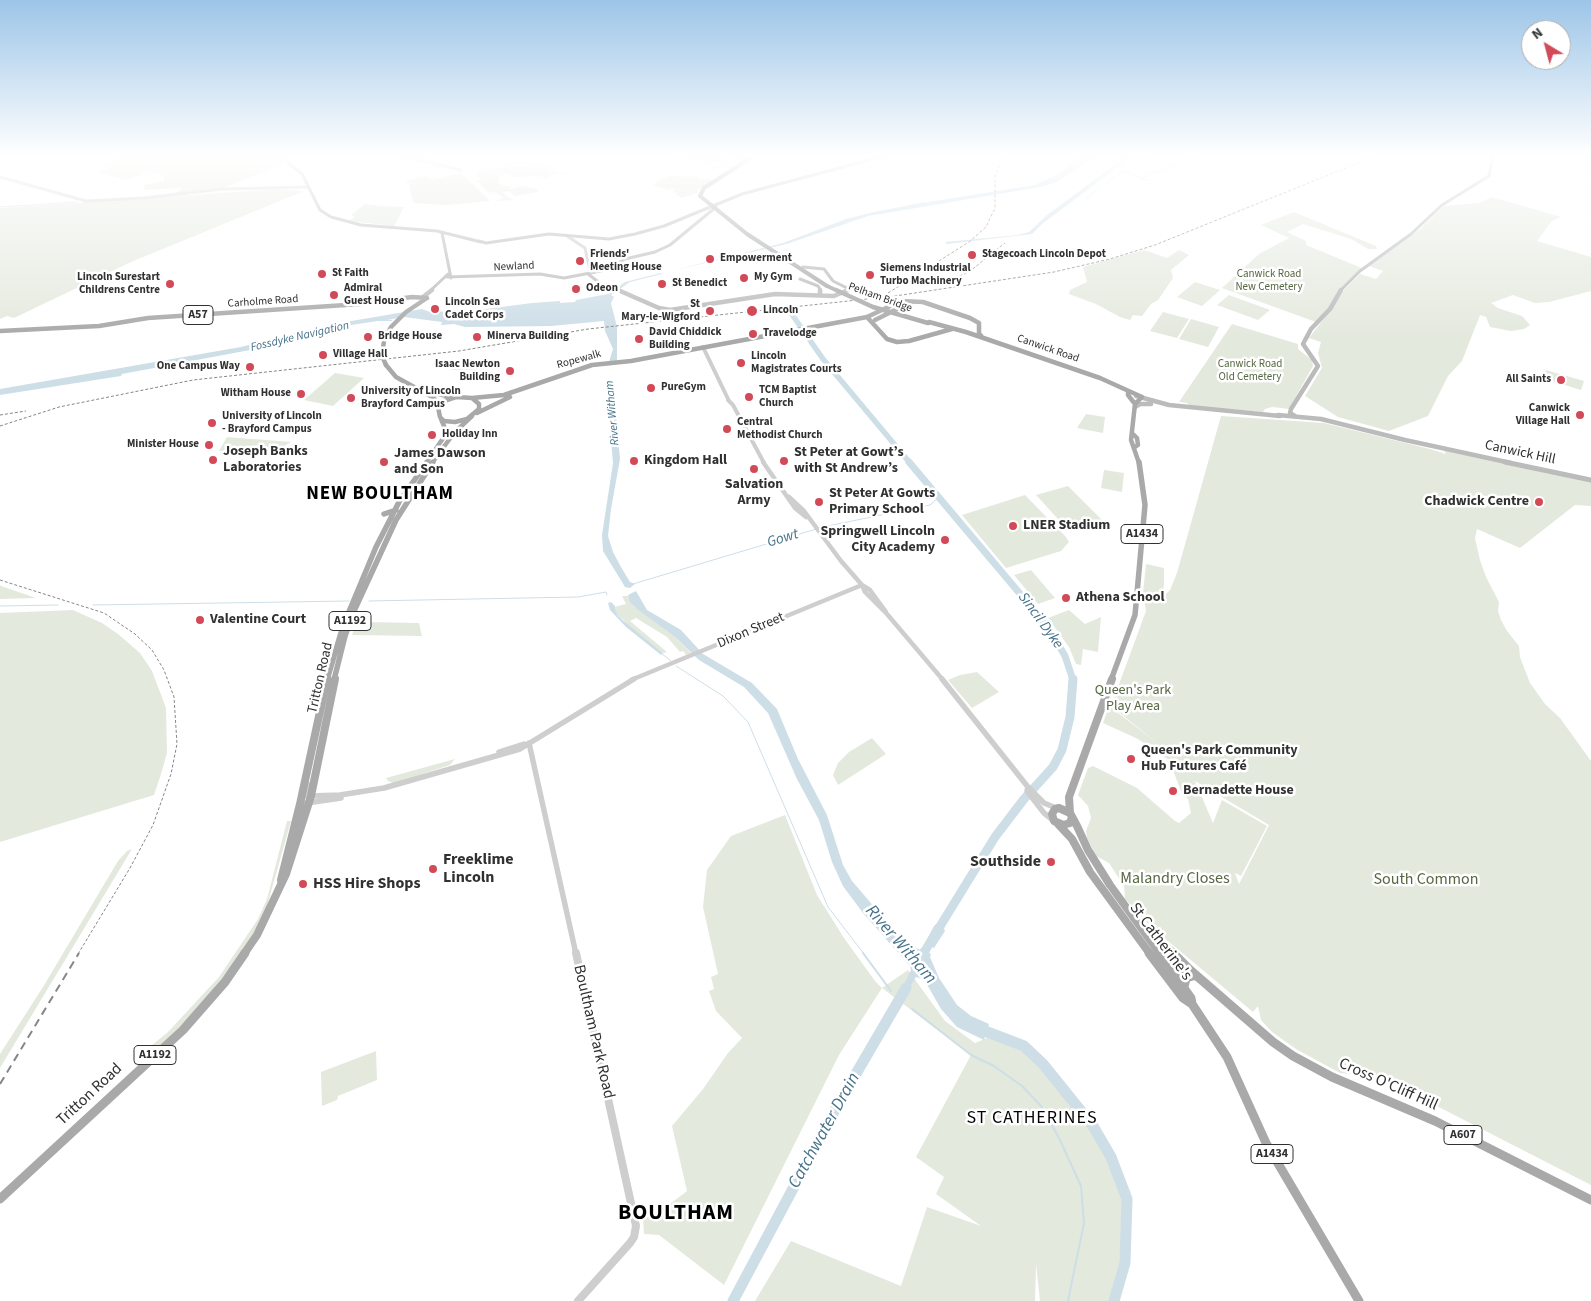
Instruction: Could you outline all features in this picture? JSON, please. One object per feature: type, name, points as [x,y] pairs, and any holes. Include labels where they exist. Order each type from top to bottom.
[{"type":"main road","points":[[328,216],[348,223],[442,233],[488,243],[537,235],[608,239],[638,234],[691,216]]},
{"type":"main road","name":"Newland","points":[[449,278],[537,274],[564,278],[588,274],[610,268],[625,259],[652,253],[678,240],[703,216]]},
{"type":"main road","name":"Pelham Bridge","points":[[725,216],[750,235],[828,285],[873,307],[929,323]]},
{"type":"main road","points":[[1295,416],[1290,413],[1318,366],[1303,344],[1311,329],[1330,309],[1340,291],[1364,268],[1411,234],[1431,216]]},
{"type":"main road","points":[[442,233],[450,272],[449,278],[438,289],[425,297],[412,301],[409,310],[391,327],[383,344],[382,356],[386,365],[396,377],[434,398],[438,407],[444,401],[456,397]]},
{"type":"main road","points":[[588,274],[601,284],[620,290],[662,309],[670,310],[688,309],[765,295],[784,293],[839,295],[848,290],[834,282],[826,270],[821,268],[801,267],[800,279]]},
{"type":"main road","points":[[800,279],[812,275],[815,270],[821,268]]},
{"type":"main road","points":[[594,272],[601,281],[614,288]]},
{"type":"main road","points":[[425,297],[449,278]]},
{"type":"main road","points":[[800,279],[818,286],[821,291],[820,295]]},
{"type":"main road","name":"Carholme Road","points":[[0,331],[99,326],[148,318],[412,301],[425,297]]},
{"type":"main road","points":[[871,318],[901,301],[917,301],[970,318],[979,324],[979,334],[982,337]]},
{"type":"main road","points":[[871,318],[899,306],[911,303],[925,304]]},
{"type":"main road","points":[[871,318],[887,339],[893,341],[909,341],[952,329]]},
{"type":"main road","name":"Ropewalk","points":[[421,391],[472,398],[504,395],[581,368],[802,332],[871,318]]},
{"type":"main road","name":"Canwick Road","points":[[929,323],[959,330]]},
{"type":"main road","name":"Canwick Road","points":[[929,323],[982,337],[1094,376],[1158,402]]},
{"type":"main road","points":[[937,326],[941,329],[940,332]]},
{"type":"main road","points":[[966,332],[980,330]]},
{"type":"main road","name":"Ropewalk","points":[[473,415],[543,381]]},
{"type":"main road","points":[[1128,391],[1142,398],[1135,405]]},
{"type":"main road","points":[[1128,391],[1128,395],[1135,405]]},
{"type":"main road","points":[[441,420],[448,422],[460,421],[473,415],[480,404],[472,398]]},
{"type":"main road","name":"Canwick Road","points":[[1142,398],[1150,398]]},
{"type":"main road","name":"Canwick Road","points":[[1142,398],[1166,404],[1215,411],[1321,419],[1445,448]]},
{"type":"main road","points":[[1135,405],[1166,404]]},
{"type":"main road","name":"A1434","points":[[1071,815],[1069,797],[1135,615],[1145,505],[1142,473],[1135,447],[1131,442],[1135,405]]},
{"type":"main road","name":"Tritton Road","points":[[280,886],[281,874],[296,816],[305,800],[328,674],[343,626],[394,511],[409,485],[444,437],[444,427],[438,407]]},
{"type":"main road","name":"Tritton Road","points":[[0,1199],[183,1030],[225,982],[257,935],[280,886],[305,800],[315,774],[331,693],[350,623],[394,523],[450,438],[473,415]]},
{"type":"main road","name":"Canwick Hill","points":[[1445,448],[1591,480]]},
{"type":"main road","points":[[384,514],[400,508],[418,485]]},
{"type":"main road","name":"A1434","points":[[1057,808],[1069,797]]},
{"type":"main road","points":[[1057,808],[1071,815],[1068,824],[1056,822],[1052,814],[1057,808]]},
{"type":"main road","name":"St Catherine's","points":[[1071,815],[1096,864],[1144,930],[1177,956],[1187,965],[1192,973]]},
{"type":"main road","name":"St Catherine's","points":[[1056,822],[1072,839],[1098,885],[1183,998],[1192,1004]]},
{"type":"main road","name":"St Catherine's","points":[[1144,930],[1144,934],[1192,998],[1192,1004]]},
{"type":"main road","name":"A607","points":[[1154,959],[1192,973]]},
{"type":"main road","points":[[1184,987],[1186,978],[1192,973]]},
{"type":"main road","name":"Cross O'Cliff Hill","points":[[1192,973],[1274,1042],[1308,1065],[1435,1121],[1591,1200]]},
{"type":"main road","name":"A1434","points":[[1192,1004],[1218,1041],[1266,1143],[1359,1301]]},
{"type":"street","points":[[568,236],[585,248],[589,265],[594,272]]},
{"type":"street","points":[[703,347],[755,453],[795,508],[807,517],[862,585],[870,590],[885,608],[887,614],[1027,786],[1027,791],[1035,798],[1057,808]]},
{"type":"street","name":"Dixon Street","points":[[305,800],[363,792],[520,749],[594,701],[639,678],[862,585]]},
{"type":"street","name":"Boultham Park Road","points":[[529,743],[636,1226],[634,1237],[630,1243],[578,1301]]},
{"type":"street","points":[[1035,798],[1044,813],[1056,822]]},
{"type":"green space","points":[[0,216],[244,216],[131,262],[14,318],[7,316],[0,319]]},
{"type":"green space","points":[[352,216],[399,216],[394,226],[349,221],[355,217]]},
{"type":"green space","name":"Canwick Road New Cemetery","points":[[1285,216],[1303,216],[1376,246],[1377,249],[1368,249],[1351,239],[1303,224],[1287,232],[1306,241],[1306,245],[1364,269],[1338,291],[1328,309],[1316,322],[1222,288],[1259,254],[1289,238],[1261,225]]},
{"type":"green space","points":[[1434,216],[1561,217],[1552,221],[1537,241],[1591,257],[1591,291],[1549,302],[1535,303],[1513,295],[1491,303],[1498,308],[1522,316],[1530,325],[1524,329],[1511,331],[1490,327],[1486,317],[1480,315],[1462,361],[1448,376],[1428,416],[1389,431],[1338,417],[1305,396],[1322,368],[1318,353],[1321,342],[1309,338],[1344,290],[1360,274],[1376,279],[1383,271],[1369,266],[1420,229]]},
{"type":"green space","points":[[1144,250],[1167,258],[1179,250],[1189,255],[1171,270],[1173,278],[1158,300],[1151,304],[1142,316],[1133,315],[1130,320],[1120,317],[1096,304],[1069,294],[1070,290],[1087,282],[1083,267]]},
{"type":"green space","points":[[1195,282],[1220,290],[1202,306],[1177,297]]},
{"type":"green space","points":[[1229,295],[1270,310],[1258,320],[1217,305]]},
{"type":"green space","points":[[1163,312],[1189,319],[1177,338],[1150,331]]},
{"type":"green space","points":[[1191,319],[1219,327],[1208,347],[1179,339]]},
{"type":"green space","name":"Canwick Road Old Cemetery","points":[[1232,324],[1298,344],[1298,349],[1312,360],[1313,366],[1289,409],[1272,407],[1265,409],[1263,412],[1190,406],[1187,403],[1179,402]]},
{"type":"green space","points":[[1546,370],[1584,381],[1581,390],[1549,380],[1550,376],[1544,374]]},
{"type":"green space","points":[[335,373],[364,378],[333,406],[304,400]]},
{"type":"green space","points":[[1086,414],[1105,417],[1103,433],[1077,428]]},
{"type":"green space","name":"South Common","points":[[1221,416],[1324,423],[1446,454],[1443,449],[1591,482],[1591,506],[1575,505],[1520,548],[1477,529],[1475,538],[1486,577],[1499,602],[1498,611],[1501,620],[1519,646],[1520,657],[1530,683],[1545,704],[1560,718],[1591,761],[1591,1185],[1343,1058],[1351,1074],[1340,1073],[1296,1049],[1272,1032],[1261,1020],[1258,1006],[1253,1012],[1150,926],[1125,899],[1124,886],[1109,863],[1096,856],[1087,838],[1086,831],[1091,818],[1088,806],[1078,795],[1088,768],[1093,766],[1137,788],[1179,823],[1191,813],[1188,799],[1181,791],[1169,760],[1138,739],[1103,723],[1109,706],[1160,745],[1111,706],[1146,611],[1143,593],[1146,564],[1164,568],[1162,598],[1170,590],[1177,573]],"holes":[[[1195,781],[1269,825],[1239,884],[1235,873],[1241,876],[1267,826],[1222,800],[1213,823]]]},
{"type":"green space","points":[[227,437],[291,442],[277,450],[219,451]]},
{"type":"green space","points":[[1104,470],[1124,473],[1122,492],[1101,488]]},
{"type":"green space","points":[[1068,486],[1102,520],[1069,531],[1036,495]]},
{"type":"green space","name":"LNER Stadium","points":[[1025,495],[1069,542],[1061,551],[1006,568],[962,515]]},
{"type":"green space","points":[[1031,570],[1055,598],[1038,604],[1014,575]]},
{"type":"green space","points":[[1,586],[36,598],[0,599]]},
{"type":"green space","points":[[622,596],[628,596],[635,607],[675,637],[691,653],[686,655],[683,651],[680,652],[667,637],[636,618],[630,621],[667,652],[663,653],[630,627],[615,611],[614,607],[626,604]]},
{"type":"green space","points":[[73,610],[102,623],[118,634],[140,653],[152,671],[166,708],[167,753],[161,774],[154,795],[0,842],[0,613]]},
{"type":"green space","points":[[1069,610],[1085,624],[1101,617],[1098,652],[1083,649],[1081,665],[1076,664],[1069,647],[1048,618]]},
{"type":"green space","points":[[357,620],[363,620],[362,622],[419,623],[422,636],[352,635]]},
{"type":"green space","points":[[977,672],[999,692],[972,708],[948,680],[960,675]]},
{"type":"green space","points":[[872,738],[886,754],[838,785],[833,775],[838,763],[849,752]]},
{"type":"green space","points":[[455,759],[450,765],[393,783],[386,778]]},
{"type":"green space","points":[[785,815],[817,895],[844,938],[882,988],[839,1055],[724,1285],[659,1235],[644,1234],[643,1219],[666,1207],[687,1191],[672,1126],[703,1089],[728,1053],[742,1038],[716,1011],[709,991],[714,989],[711,977],[718,974],[703,907],[707,870],[731,836]]},
{"type":"green space","points":[[287,821],[291,821],[265,913],[242,953],[195,1012],[155,1051],[151,1046],[168,1032],[219,977],[258,919],[267,899]]},
{"type":"green space","points":[[132,849],[0,1068],[0,1054],[43,987],[118,861],[127,851]]},
{"type":"green space","points":[[908,970],[945,1021],[975,1043],[994,1035],[1024,1046],[1043,1064],[1093,1126],[1111,1157],[1127,1199],[1125,1263],[1114,1301],[1040,1301],[1036,1264],[1035,1301],[755,1301],[791,1241],[901,1286],[927,1207],[981,1226],[936,1194],[944,1177],[916,1157],[971,1055],[882,988]]},
{"type":"green space","points":[[376,1051],[377,1080],[338,1096],[337,1100],[322,1106],[321,1072]]},
{"type":"water","points":[[870,216],[787,244],[671,271],[783,243],[846,219]]},
{"type":"water","points":[[1046,216],[1053,216],[1032,234],[947,244],[945,242],[1018,235],[1029,232]]},
{"type":"water","name":"Fossdyke Navigation","points":[[661,273],[630,282],[611,295],[614,297],[611,303],[617,327],[617,361],[609,362],[613,349],[605,331],[604,321],[551,326],[465,327],[454,324],[441,325],[442,322],[404,317],[387,320],[393,320],[391,321],[351,325],[250,350],[122,374],[121,376],[0,395],[0,389],[241,347],[328,325],[422,309],[430,312],[463,312],[532,303],[575,302],[576,300],[608,294],[625,282]]},
{"type":"water","points":[[493,361],[499,363],[494,369],[451,370],[454,366]]},
{"type":"water","points":[[616,414],[620,459],[608,536],[613,552],[621,567],[630,582],[635,584],[630,588],[625,587],[603,551],[602,535],[613,463],[609,415]]},
{"type":"water","points":[[636,591],[647,610],[681,630],[703,654],[752,683],[777,709],[798,759],[827,815],[843,865],[852,881],[906,944],[931,954],[930,957],[939,978],[957,1005],[971,1016],[989,1024],[984,1040],[957,1027],[941,1009],[925,981],[920,978],[916,977],[904,997],[899,994],[911,970],[910,966],[863,913],[843,886],[832,862],[819,820],[797,779],[768,713],[744,687],[699,660],[675,637],[637,609],[630,602],[628,595]]},
{"type":"water","points":[[611,602],[615,606],[615,611],[619,617],[663,653],[661,655],[626,627],[610,610],[608,603]]},
{"type":"water","points":[[941,920],[945,931],[934,948],[925,943],[934,926]]},
{"type":"waterway","name":"Sincil Dyke","points":[[791,313],[823,359],[910,463]]},
{"type":"waterway","name":"Sincil Dyke","points":[[909,462],[1048,627],[1065,656],[1073,680]]},
{"type":"waterway","name":"Gowt","points":[[633,584],[823,527],[930,505],[939,497]]},
{"type":"waterway","points":[[369,601],[578,597],[606,592],[607,595]]},
{"type":"waterway","points":[[93,605],[349,601]]},
{"type":"waterway","points":[[0,606],[58,605]]},
{"type":"waterway","points":[[614,609],[621,618]]},
{"type":"waterway","points":[[661,653],[671,661]]},
{"type":"waterway","points":[[676,666],[723,696],[748,722],[828,907],[864,954]]},
{"type":"waterway","name":"Sincil Dyke","points":[[923,954],[995,837],[1024,799],[1053,767],[1062,750],[1070,717],[1073,680]]},
{"type":"waterway","points":[[863,953],[891,991]]},
{"type":"waterway","name":"Sincil Dyke","points":[[921,958],[924,953]]},
{"type":"waterway","name":"Catchwater Drain","points":[[733,1301],[836,1108],[906,988]]},
{"type":"waterway","points":[[912,1009],[971,1055],[994,1066],[1022,1086],[1041,1106],[1059,1138],[1081,1186],[1084,1223],[1068,1301]]},
{"type":"waterway","name":"River Witham","points":[[977,1028],[1024,1046],[1043,1064],[1093,1126],[1111,1157],[1127,1199],[1125,1263],[1114,1301]]},
{"type":"railway","points":[[888,293],[969,242],[986,227],[991,216]]},
{"type":"railway","points":[[0,426],[59,407],[193,380],[459,351],[588,329],[895,296],[1054,272],[1110,259],[1155,245],[1228,216]]},
{"type":"railway","points":[[941,284],[969,272],[1005,243]]},
{"type":"railway","points":[[0,415],[26,411]]},
{"type":"railway","points":[[0,580],[104,613],[135,634],[152,650],[164,670],[174,697],[177,744],[171,774],[153,825],[130,868],[78,954]]},
{"type":"railway","points":[[0,1084],[79,953]]},
{"type":"place","name":"Stagecoach Lincoln Depot","points":[[972,255]]},
{"type":"place","name":"Empowerment","points":[[710,259]]},
{"type":"place","name":"Friends' Meeting House","points":[[580,261]]},
{"type":"place","name":"St Faith","points":[[322,274]]},
{"type":"place","name":"Siemens Industrial Turbo Machinery","points":[[870,275]]},
{"type":"place","name":"My Gym","points":[[744,278]]},
{"type":"place","name":"Lincoln Surestart Childrens Centre","points":[[170,284]]},
{"type":"place","name":"St Benedict","points":[[662,284]]},
{"type":"place","name":"Odeon","points":[[576,289]]},
{"type":"place","name":"Admiral Guest House","points":[[334,295]]},
{"type":"place","name":"Lincoln Sea Cadet Corps","points":[[435,309]]},
{"type":"place","name":"St Mary-le-Wigford","points":[[710,311]]},
{"type":"place","name":"Lincoln","points":[[752,311]]},
{"type":"place","name":"Travelodge","points":[[753,334]]},
{"type":"place","name":"Bridge House","points":[[368,337]]},
{"type":"place","name":"Minerva Building","points":[[477,337]]},
{"type":"place","name":"David Chiddick Building","points":[[639,339]]},
{"type":"place","name":"Village Hall","points":[[323,355]]},
{"type":"place","name":"Lincoln Magistrates Courts","points":[[741,363]]},
{"type":"place","name":"One Campus Way","points":[[250,367]]},
{"type":"place","name":"Isaac Newton Building","points":[[510,371]]},
{"type":"place","name":"All Saints","points":[[1561,380]]},
{"type":"place","name":"PureGym","points":[[651,388]]},
{"type":"place","name":"Witham House","points":[[301,394]]},
{"type":"place","name":"TCM Baptist Church","points":[[749,397]]},
{"type":"place","name":"University of Lincoln Brayford Campus","points":[[351,398]]},
{"type":"place","name":"Canwick Village Hall","points":[[1580,415]]},
{"type":"place","name":"University of Lincoln - Brayford Campus","points":[[212,423]]},
{"type":"place","name":"Central Methodist Church","points":[[727,429]]},
{"type":"place","name":"Holiday Inn","points":[[432,435]]},
{"type":"place","name":"Minister House","points":[[209,445]]},
{"type":"place","name":"Joseph Banks Laboratories","points":[[213,460]]},
{"type":"place","name":"Kingdom Hall","points":[[634,461]]},
{"type":"place","name":"St Peter at Gowt’s with St Andrew’s","points":[[784,461]]},
{"type":"place","name":"James Dawson and Son","points":[[384,462]]},
{"type":"place","name":"Salvation Army","points":[[754,469]]},
{"type":"place","name":"St Peter At Gowts Primary School","points":[[819,502]]},
{"type":"place","name":"Chadwick Centre","points":[[1539,502]]},
{"type":"place","name":"LNER Stadium","points":[[1013,526]]},
{"type":"place","name":"Springwell Lincoln City Academy","points":[[945,540]]},
{"type":"place","name":"Athena School","points":[[1066,598]]},
{"type":"place","name":"Valentine Court","points":[[200,620]]},
{"type":"place","name":"Queen's Park Community Hub Futures Café","points":[[1131,759]]},
{"type":"place","name":"Bernadette House","points":[[1173,791]]},
{"type":"place","name":"Southside","points":[[1051,862]]},
{"type":"place","name":"Freeklime Lincoln","points":[[433,869]]},
{"type":"place","name":"HSS Hire Shops","points":[[303,884]]},
{"type":"district","name":"NEW BOULTHAM","points":[[380,495]]},
{"type":"district","name":"ST CATHERINES","points":[[1032,1119]]},
{"type":"district","name":"BOULTHAM","points":[[676,1214]]},
{"type":"park label","name":"Queen's Park Play Area","points":[[1133,700]]},
{"type":"park label","name":"Malandry Closes","points":[[1175,879]]}]
